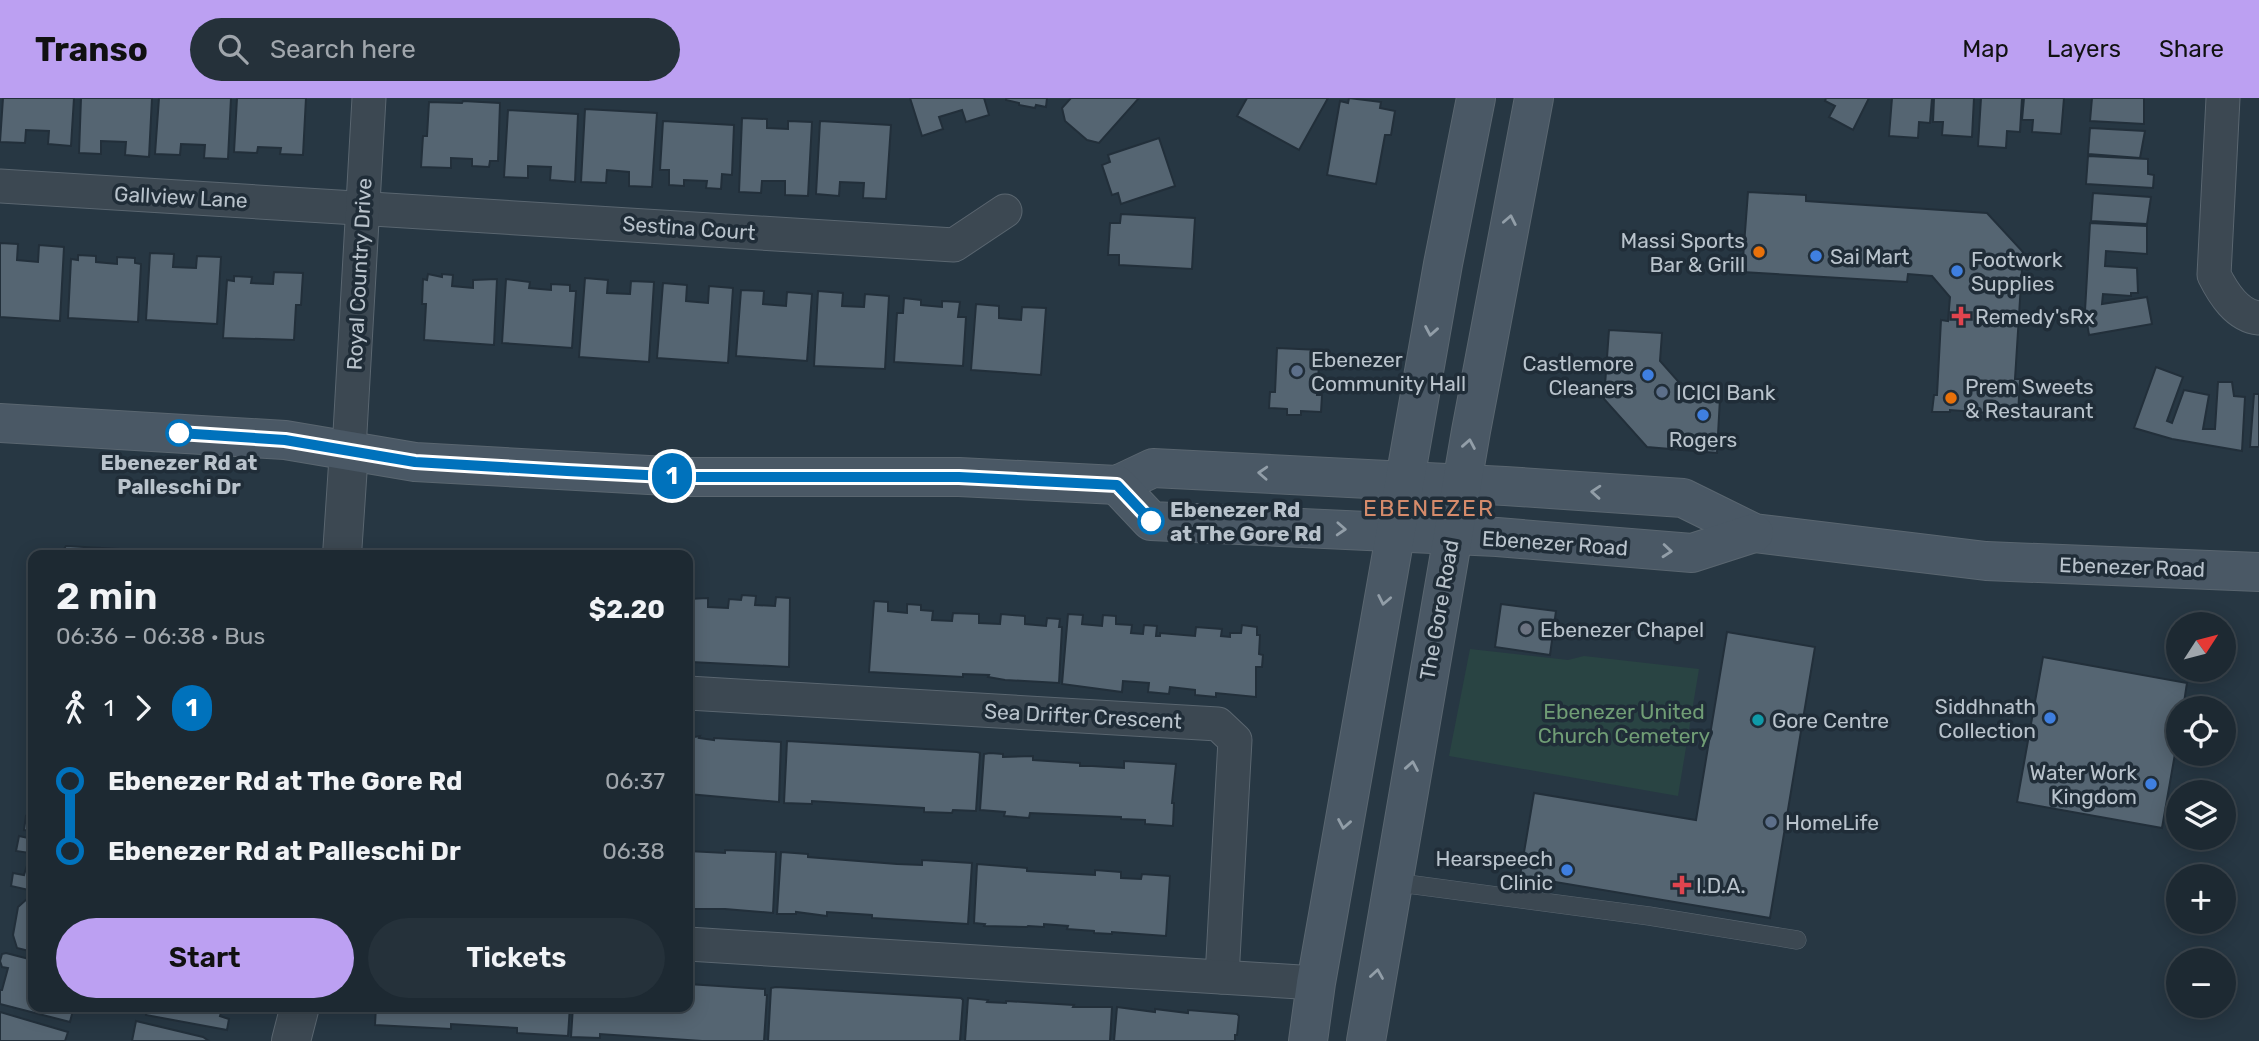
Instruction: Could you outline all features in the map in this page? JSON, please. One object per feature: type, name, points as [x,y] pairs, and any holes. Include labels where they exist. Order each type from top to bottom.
[{"type":"main road","points":[[1308,1041],[1404,481],[1476,98]]},
{"type":"main road","name":"The Gore Road","points":[[1366,1041],[1452,536],[1534,98]]},
{"type":"main road","name":"Ebenezer Road","points":[[0,423],[285,440],[415,462],[685,477],[959,477],[1117,485],[1153,468],[1683,498],[1754,533],[2008,562],[2259,572]]},
{"type":"main road","name":"Ebenezer Road","points":[[1117,485],[1151,521],[1395,532],[1692,553],[1754,533]]},
{"type":"street","name":"Royal Country Drive","points":[[349,450],[369,98]]},
{"type":"street","points":[[2223,98],[2214,275],[2224,294],[2236,307],[2259,318]]},
{"type":"street","name":"Gallview Lane","points":[[0,186],[363,207]]},
{"type":"street","name":"Sestina Court","points":[[363,207],[954,244],[1005,211]]},
{"type":"street","points":[[342,550],[349,450]]},
{"type":"street","name":"Sea Drifter Crescent","points":[[693,693],[1218,724],[1235,740],[1223,977]]},
{"type":"street","points":[[693,944],[1316,983]]},
{"type":"street","points":[[291,1041],[298,1012]]},
{"type":"lane","points":[[1392,882],[1649,916],[1797,940]]},
{"type":"green space","name":"Ebenezer United Church Cemetery","points":[[1470,649],[1568,660],[1584,656],[1699,669],[1678,796],[1449,756]]},
{"type":"building","points":[[3,98],[74,98],[71,146],[48,144],[49,131],[26,130],[25,143],[0,142]]},
{"type":"building","points":[[81,98],[152,98],[149,157],[125,155],[126,142],[101,141],[101,154],[79,153]]},
{"type":"building","points":[[159,98],[231,98],[228,159],[204,158],[205,145],[181,144],[180,155],[155,154]]},
{"type":"building","points":[[237,98],[306,98],[303,155],[280,154],[281,148],[258,147],[257,153],[234,152]]},
{"type":"building","points":[[910,98],[984,98],[989,115],[966,122],[962,110],[939,117],[943,129],[922,136]]},
{"type":"building","points":[[1006,98],[1047,98],[1046,107],[1019,105]]},
{"type":"building","points":[[1071,98],[1139,98],[1099,143],[1087,140],[1065,121],[1062,108]]},
{"type":"building","points":[[1247,98],[1328,98],[1299,150],[1237,116]]},
{"type":"building","points":[[1349,98],[1381,102],[1380,108],[1395,111],[1391,135],[1385,135],[1376,184],[1327,175],[1340,101],[1348,103]]},
{"type":"building","points":[[1826,98],[1869,98],[1853,130],[1829,117],[1835,106],[1825,101]]},
{"type":"building","points":[[1892,98],[1932,98],[1930,123],[1919,122],[1918,138],[1889,136]]},
{"type":"building","points":[[1934,98],[1974,98],[1972,137],[1942,135],[1943,122],[1933,122]]},
{"type":"building","points":[[1981,98],[2022,98],[2020,132],[2007,131],[2006,148],[1978,146]]},
{"type":"building","points":[[2024,98],[2064,98],[2061,134],[2032,132],[2033,120],[2022,120]]},
{"type":"building","points":[[2092,98],[2144,98],[2144,124],[2090,121]]},
{"type":"building","points":[[429,102],[500,103],[498,161],[490,161],[489,167],[472,166],[472,159],[451,158],[451,168],[421,167],[423,136],[427,136]]},
{"type":"building","points":[[585,109],[657,113],[652,187],[629,186],[629,172],[607,170],[606,183],[581,182]]},
{"type":"building","points":[[508,110],[578,114],[575,182],[550,180],[551,167],[528,166],[528,178],[504,177]]},
{"type":"building","points":[[742,118],[767,119],[767,128],[788,129],[788,121],[812,122],[808,196],[785,195],[785,181],[762,181],[761,193],[739,192]]},
{"type":"building","points":[[663,121],[734,125],[732,175],[722,174],[721,189],[706,188],[707,181],[684,180],[684,186],[669,185],[669,170],[660,170]]},
{"type":"building","points":[[820,121],[891,125],[886,199],[863,198],[864,183],[840,182],[839,196],[816,194]]},
{"type":"building","points":[[2090,128],[2145,131],[2140,158],[2088,154]]},
{"type":"building","points":[[1159,138],[1175,186],[1121,204],[1118,193],[1112,195],[1102,165],[1110,162],[1108,155]]},
{"type":"building","points":[[2088,156],[2148,159],[2148,174],[2154,175],[2153,188],[2086,184]]},
{"type":"building","points":[[1748,192],[1806,195],[1806,201],[1987,213],[2023,252],[2015,379],[2020,379],[2018,415],[1950,410],[1932,412],[1934,395],[1937,395],[1941,320],[1948,321],[1950,297],[1932,276],[1908,274],[1907,282],[1742,272]]},
{"type":"building","points":[[2093,193],[2151,197],[2147,224],[2091,221]]},
{"type":"building","points":[[1121,214],[1195,218],[1192,269],[1119,265],[1119,255],[1108,255],[1110,223],[1120,223]]},
{"type":"building","points":[[2090,223],[2147,226],[2147,254],[2106,251],[2105,266],[2137,268],[2138,293],[2131,293],[2131,296],[2103,294],[2102,304],[2147,297],[2152,324],[2089,335],[2085,311]]},
{"type":"building","points":[[0,243],[18,244],[17,260],[38,262],[39,245],[64,247],[60,321],[0,317]]},
{"type":"building","points":[[150,253],[174,254],[173,267],[196,268],[197,256],[221,257],[217,324],[146,320]]},
{"type":"building","points":[[78,255],[96,256],[96,262],[117,264],[117,257],[135,258],[135,263],[141,264],[138,322],[68,318],[71,259],[78,260]]},
{"type":"building","points":[[274,272],[303,273],[301,305],[296,305],[294,340],[223,338],[227,280],[234,281],[234,276],[252,277],[251,283],[273,284]]},
{"type":"building","points":[[428,274],[442,277],[442,274],[453,275],[452,286],[473,288],[473,280],[497,279],[494,345],[424,340],[426,304],[422,304],[423,279],[427,280]]},
{"type":"building","points":[[585,278],[608,280],[607,293],[630,294],[631,281],[654,282],[649,362],[579,357]]},
{"type":"building","points":[[506,279],[530,282],[529,288],[551,290],[551,284],[570,285],[570,291],[576,291],[572,348],[502,343]]},
{"type":"building","points":[[663,283],[687,285],[686,301],[708,303],[709,286],[733,288],[728,363],[657,358]]},
{"type":"building","points":[[741,290],[764,291],[763,304],[786,306],[787,292],[812,294],[807,361],[736,356]]},
{"type":"building","points":[[818,291],[843,293],[842,306],[864,307],[865,294],[889,296],[885,369],[814,366]]},
{"type":"building","points":[[904,298],[921,300],[921,305],[942,307],[942,301],[960,302],[958,317],[966,317],[963,366],[894,362],[897,313],[903,313]]},
{"type":"building","points":[[976,304],[999,306],[999,318],[1021,320],[1022,307],[1046,308],[1041,375],[971,370]]},
{"type":"building","points":[[1609,330],[1662,333],[1660,361],[1692,397],[1720,398],[1717,453],[1647,447],[1604,399]]},
{"type":"building","name":"Ebenezer Community Hall","points":[[1277,348],[1320,350],[1317,395],[1322,395],[1321,412],[1301,411],[1301,415],[1287,415],[1287,409],[1269,408],[1270,392],[1275,392]]},
{"type":"building","points":[[2156,367],[2183,377],[2167,421],[2172,423],[2184,390],[2209,395],[2203,429],[2215,429],[2218,382],[2232,382],[2234,396],[2245,397],[2242,451],[2172,439],[2134,428]]},
{"type":"building","points":[[2254,394],[2259,394],[2259,447],[2250,447]]},
{"type":"building","points":[[66,546],[128,550],[63,550]]},
{"type":"building","points":[[742,595],[756,596],[755,605],[775,606],[776,597],[790,598],[789,667],[693,662],[693,599],[708,598],[708,607],[728,608],[729,599],[741,600]]},
{"type":"building","points":[[874,601],[888,602],[888,611],[907,613],[907,604],[921,605],[921,610],[933,611],[932,620],[952,621],[953,613],[979,614],[979,623],[1000,624],[1001,614],[1025,616],[1025,624],[1046,626],[1047,618],[1060,619],[1059,627],[1062,627],[1059,683],[1005,680],[988,677],[989,675],[963,674],[963,677],[869,672]]},
{"type":"building","name":"Ebenezer Chapel","points":[[1501,604],[1556,611],[1550,655],[1495,647]]},
{"type":"building","points":[[1068,614],[1083,615],[1082,624],[1102,626],[1103,615],[1116,616],[1116,624],[1132,625],[1131,633],[1143,634],[1144,625],[1157,626],[1156,636],[1160,636],[1160,633],[1195,636],[1196,627],[1222,629],[1221,636],[1230,637],[1230,633],[1241,633],[1242,625],[1257,627],[1257,635],[1260,635],[1259,654],[1263,655],[1262,667],[1256,667],[1256,697],[1216,693],[1216,697],[1195,695],[1195,690],[1170,687],[1169,694],[1148,692],[1149,683],[1123,681],[1122,692],[1062,684]]},
{"type":"building","name":"Gore Centre","points":[[1727,632],[1815,647],[1770,918],[1520,876],[1534,793],[1696,820]]},
{"type":"building","points":[[2043,657],[2166,679],[2166,682],[2187,683],[2185,696],[2166,696],[2166,766],[2173,766],[2170,780],[2166,780],[2162,828],[2017,802]]},
{"type":"building","points":[[693,737],[781,742],[779,802],[693,794]]},
{"type":"building","points":[[787,741],[980,753],[976,811],[924,812],[924,808],[812,801],[812,804],[784,803]]},
{"type":"building","points":[[984,754],[1003,754],[1003,757],[1033,756],[1033,760],[1080,763],[1080,766],[1124,768],[1124,761],[1176,764],[1172,803],[1173,826],[1145,824],[1145,820],[1121,817],[1030,813],[1029,818],[980,810]]},
{"type":"building","points":[[26,816],[28,816],[28,830],[24,830]]},
{"type":"building","points":[[19,836],[28,838],[28,853],[16,851]]},
{"type":"building","points":[[725,850],[776,852],[773,913],[693,909],[693,851],[725,853]]},
{"type":"building","points":[[781,852],[808,854],[808,857],[897,864],[922,865],[922,860],[972,863],[968,924],[872,918],[872,915],[827,912],[827,916],[796,912],[777,914]]},
{"type":"building","points":[[28,860],[28,890],[11,886],[13,873],[24,875]]},
{"type":"building","points":[[977,864],[1027,868],[1027,871],[1095,875],[1095,870],[1121,872],[1121,878],[1141,879],[1142,874],[1170,876],[1166,936],[1094,933],[1067,929],[1068,926],[1044,924],[1044,927],[1027,927],[984,926],[985,924],[974,923]]},
{"type":"building","points":[[28,898],[28,951],[17,948],[13,935],[18,907]]},
{"type":"building","points":[[2,954],[28,959],[28,1011],[0,1004],[0,990],[8,968],[2,967]]},
{"type":"building","points":[[693,984],[765,989],[767,995],[764,1041],[702,1041],[600,1034],[600,1038],[571,1037],[573,1012],[693,1012]]},
{"type":"building","points":[[771,988],[961,998],[960,1041],[768,1041]]},
{"type":"building","points":[[968,998],[988,1000],[987,1002],[1112,1007],[1110,1041],[965,1041]]},
{"type":"building","points":[[1117,1007],[1155,1012],[1155,1009],[1237,1014],[1237,1035],[1235,1041],[1114,1041]]},
{"type":"building","points":[[0,1012],[68,1032],[65,1041],[0,1041]]},
{"type":"building","points":[[31,1012],[72,1012],[70,1022]]},
{"type":"building","points":[[146,1012],[221,1012],[220,1016],[229,1019],[227,1030],[146,1015]]},
{"type":"building","points":[[376,1012],[570,1012],[568,1036],[517,1033],[517,1028],[451,1024],[451,1029],[375,1025]]},
{"type":"building","points":[[136,1021],[203,1037],[209,1041],[132,1041]]},
{"type":"bus line","name":"1","points":[[179,433],[285,440],[415,462],[567,471],[685,477],[959,477],[1117,485],[1151,521]]},
{"type":"place","name":"Massi Sports Bar & Grill","points":[[1759,252]]},
{"type":"place","name":"Sai Mart","points":[[1816,256]]},
{"type":"place","name":"Footwork Supplies","points":[[1957,271]]},
{"type":"place","name":"Remedy'sRx","points":[[1961,316]]},
{"type":"place","name":"Ebenezer Community Hall","points":[[1297,371]]},
{"type":"place","name":"Castlemore Cleaners","points":[[1648,375]]},
{"type":"place","name":"ICICI Bank","points":[[1662,392]]},
{"type":"place","name":"Prem Sweets & Restaurant","points":[[1951,398]]},
{"type":"place","name":"Rogers","points":[[1703,415]]},
{"type":"place","name":"Ebenezer Rd at Palleschi Dr","points":[[179,433]]},
{"type":"place","name":"Ebenezer Rd at The Gore Rd","points":[[1151,521]]},
{"type":"place","name":"Ebenezer Chapel","points":[[1526,629]]},
{"type":"place","name":"Siddhnath Collection","points":[[2050,718]]},
{"type":"place","name":"Gore Centre","points":[[1758,720]]},
{"type":"place","name":"Water Work Kingdom","points":[[2151,784]]},
{"type":"place","name":"HomeLife","points":[[1771,822]]},
{"type":"place","name":"Hearspeech Clinic","points":[[1567,870]]},
{"type":"place","name":"I.D.A.","points":[[1682,885]]},
{"type":"district","name":"EBENEZER","points":[[1429,508]]}]
